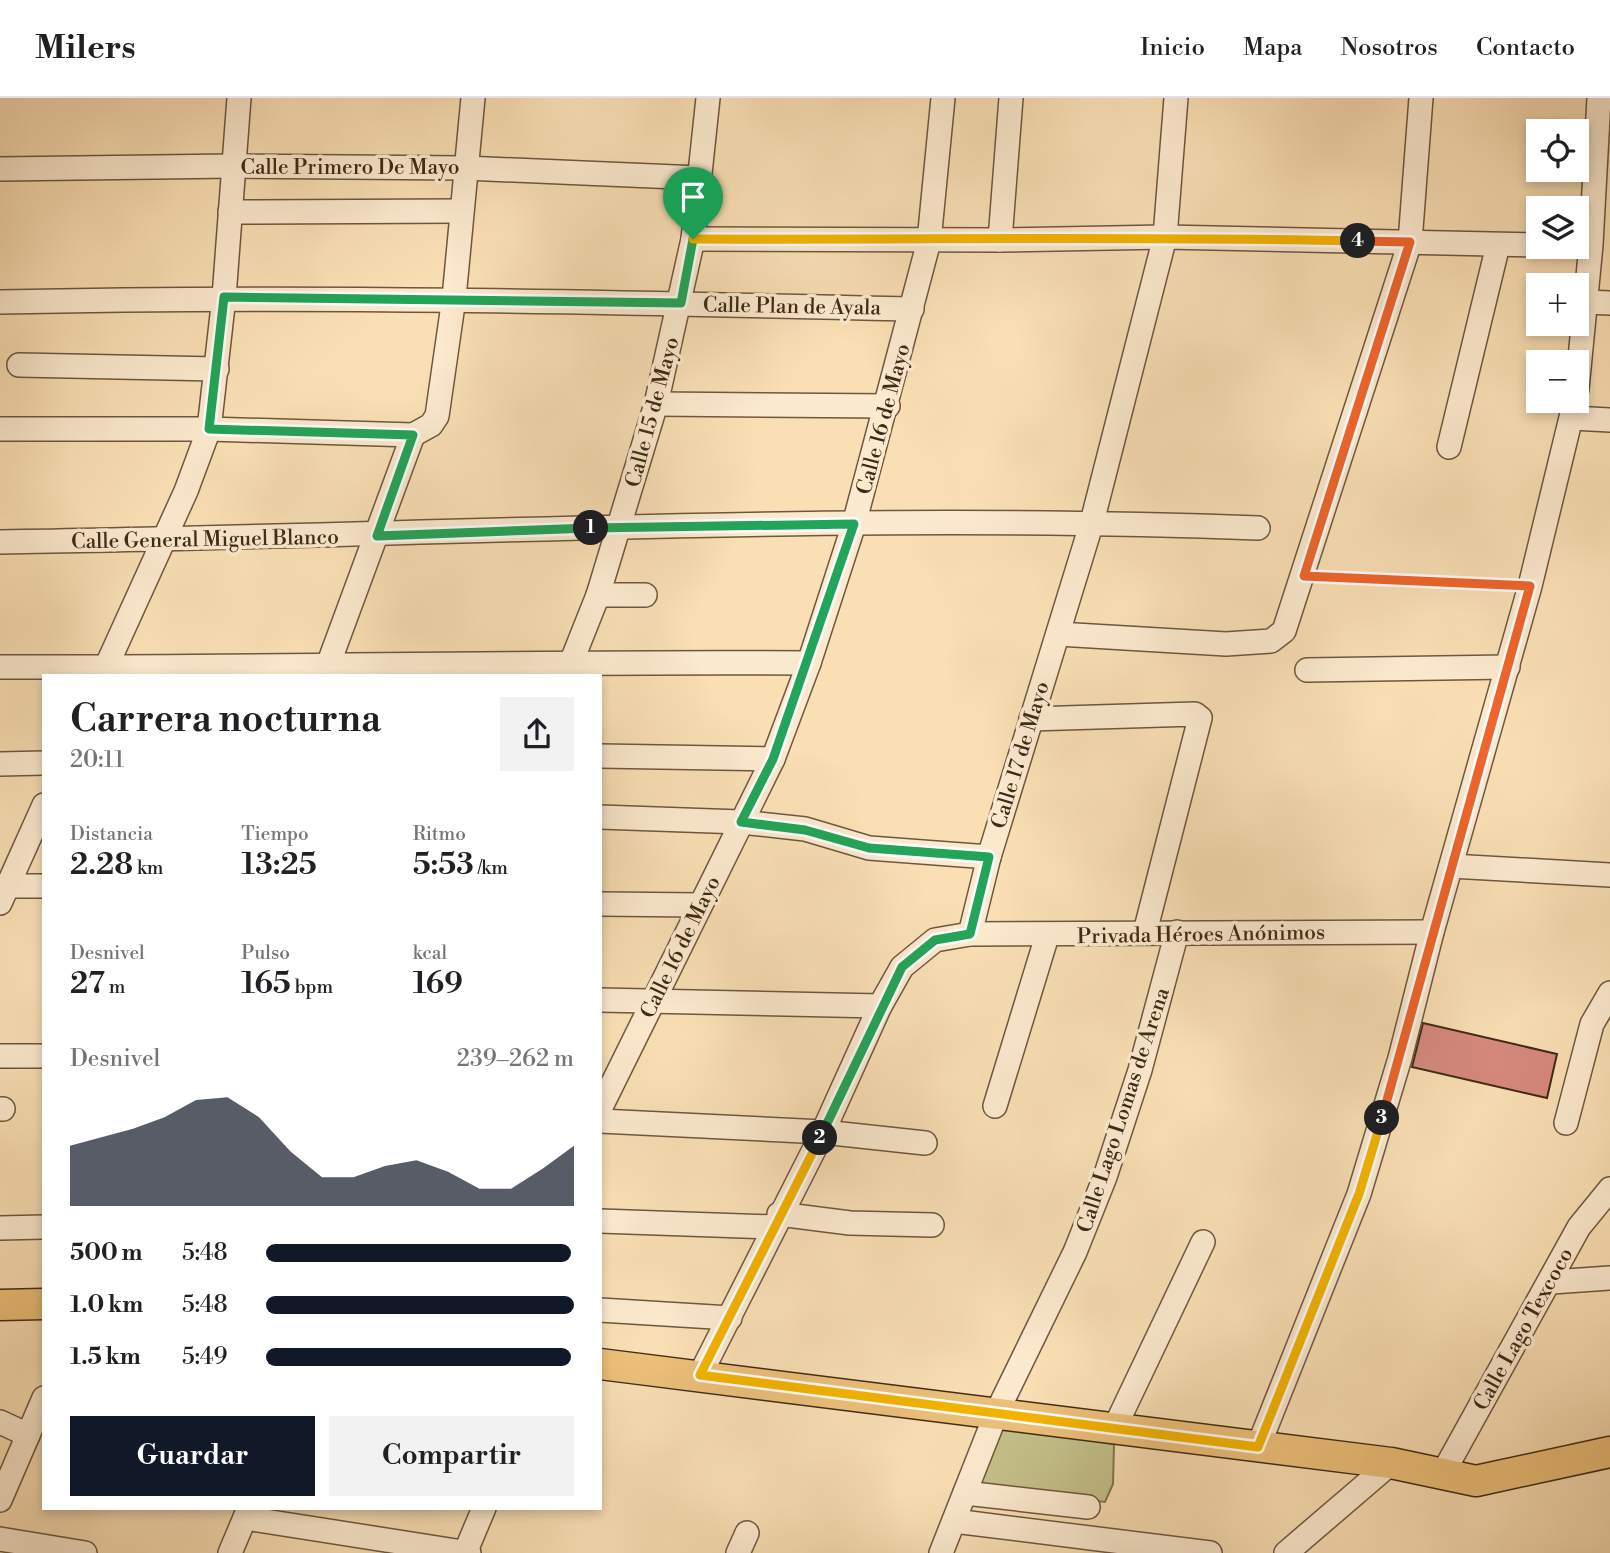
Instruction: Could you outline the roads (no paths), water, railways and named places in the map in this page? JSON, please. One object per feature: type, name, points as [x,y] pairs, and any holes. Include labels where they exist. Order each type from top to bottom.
[{"type":"main road","points":[[0,1305],[42,1304]]},
{"type":"main road","points":[[602,1364],[1391,1463],[1462,1479],[1483,1480],[1610,1452]]},
{"type":"street","points":[[104,671],[186,491],[209,429],[218,369],[239,98]]},
{"type":"street","points":[[0,429],[209,429],[413,435],[425,430],[437,416],[454,298],[460,211],[473,98]]},
{"type":"street","name":"Calle 15 de Mayo","points":[[569,668],[598,595],[620,527],[656,404],[681,303],[693,239],[708,98]]},
{"type":"street","name":"Calle 16 de Mayo","points":[[602,1106],[773,759],[809,663],[854,524],[888,406],[929,241],[943,98]]},
{"type":"street","points":[[1000,240],[1011,98]]},
{"type":"street","name":"Calle 17 de Mayo","points":[[970,934],[989,857],[1092,522],[1165,237],[1176,98]]},
{"type":"street","points":[[1058,635],[1226,644],[1271,641],[1284,631],[1410,242],[1421,98]]},
{"type":"street","points":[[1589,278],[1604,128],[1599,98]]},
{"type":"street","name":"Calle Primero De Mayo","points":[[1,169],[233,166],[465,168],[699,178]]},
{"type":"street","points":[[230,212],[460,211]]},
{"type":"street","points":[[693,239],[929,241],[1165,237],[1526,245]]},
{"type":"street","points":[[1449,447],[1498,245]]},
{"type":"street","name":"Calle Plan de Ayala","points":[[0,302],[224,297],[454,298],[912,309]]},
{"type":"street","points":[[1589,302],[1610,303]]},
{"type":"street","points":[[19,365],[218,369]]},
{"type":"street","points":[[656,404],[888,406]]},
{"type":"street","points":[[1258,1447],[1359,1194],[1400,1058],[1432,932],[1508,667],[1573,413]]},
{"type":"street","points":[[1587,413],[1610,420]]},
{"type":"street","points":[[325,671],[413,435]]},
{"type":"street","name":"Calle General Miguel Blanco","points":[[0,542],[854,524],[1092,522],[1258,528]]},
{"type":"street","points":[[598,595],[645,595]]},
{"type":"street","points":[[0,667],[104,671],[325,671],[809,663]]},
{"type":"street","points":[[1307,670],[1508,667]]},
{"type":"street","points":[[1031,719],[1195,714],[1200,721],[1145,932]]},
{"type":"street","points":[[602,756],[773,759]]},
{"type":"street","points":[[0,764],[42,763]]},
{"type":"street","points":[[3,892],[42,809]]},
{"type":"street","points":[[602,817],[741,822],[805,830],[869,848],[989,857]]},
{"type":"street","points":[[1451,866],[1610,875]]},
{"type":"street","points":[[3,892],[42,886]]},
{"type":"street","points":[[602,904],[700,905]]},
{"type":"street","name":"Privada Héroes Anónimos","points":[[970,934],[1047,936],[1145,932],[1432,932]]},
{"type":"street","name":"Calle Lago Lomas de Arena","points":[[941,1553],[996,1414],[1075,1252],[1105,1177],[1160,1002],[1177,933]]},
{"type":"street","points":[[700,1375],[823,1132],[880,1006],[902,967],[935,940],[970,934]]},
{"type":"street","points":[[995,1106],[1047,936]]},
{"type":"street","points":[[1566,1123],[1592,1024],[1610,993]]},
{"type":"street","points":[[602,1000],[880,1006]]},
{"type":"street","points":[[0,1056],[42,1056]]},
{"type":"street","points":[[602,1121],[823,1132],[925,1143]]},
{"type":"street","name":"Calle Lago Texcoco","points":[[1443,1473],[1590,1211],[1610,1189]]},
{"type":"street","points":[[602,1221],[776,1221],[932,1225]]},
{"type":"street","points":[[0,1228],[42,1227]]},
{"type":"street","points":[[1115,1427],[1203,1242]]},
{"type":"street","points":[[1552,1282],[1610,1278]]},
{"type":"street","points":[[602,1310],[730,1318]]},
{"type":"street","points":[[0,1500],[42,1403]]},
{"type":"street","points":[[0,1422],[28,1435]]},
{"type":"street","points":[[1286,1553],[1391,1463]]},
{"type":"street","points":[[965,1493],[1088,1507]]},
{"type":"street","points":[[230,1553],[247,1513],[466,1553],[483,1510]]},
{"type":"street","points":[[954,1521],[1210,1553]]},
{"type":"street","points":[[0,1539],[85,1553]]}]
